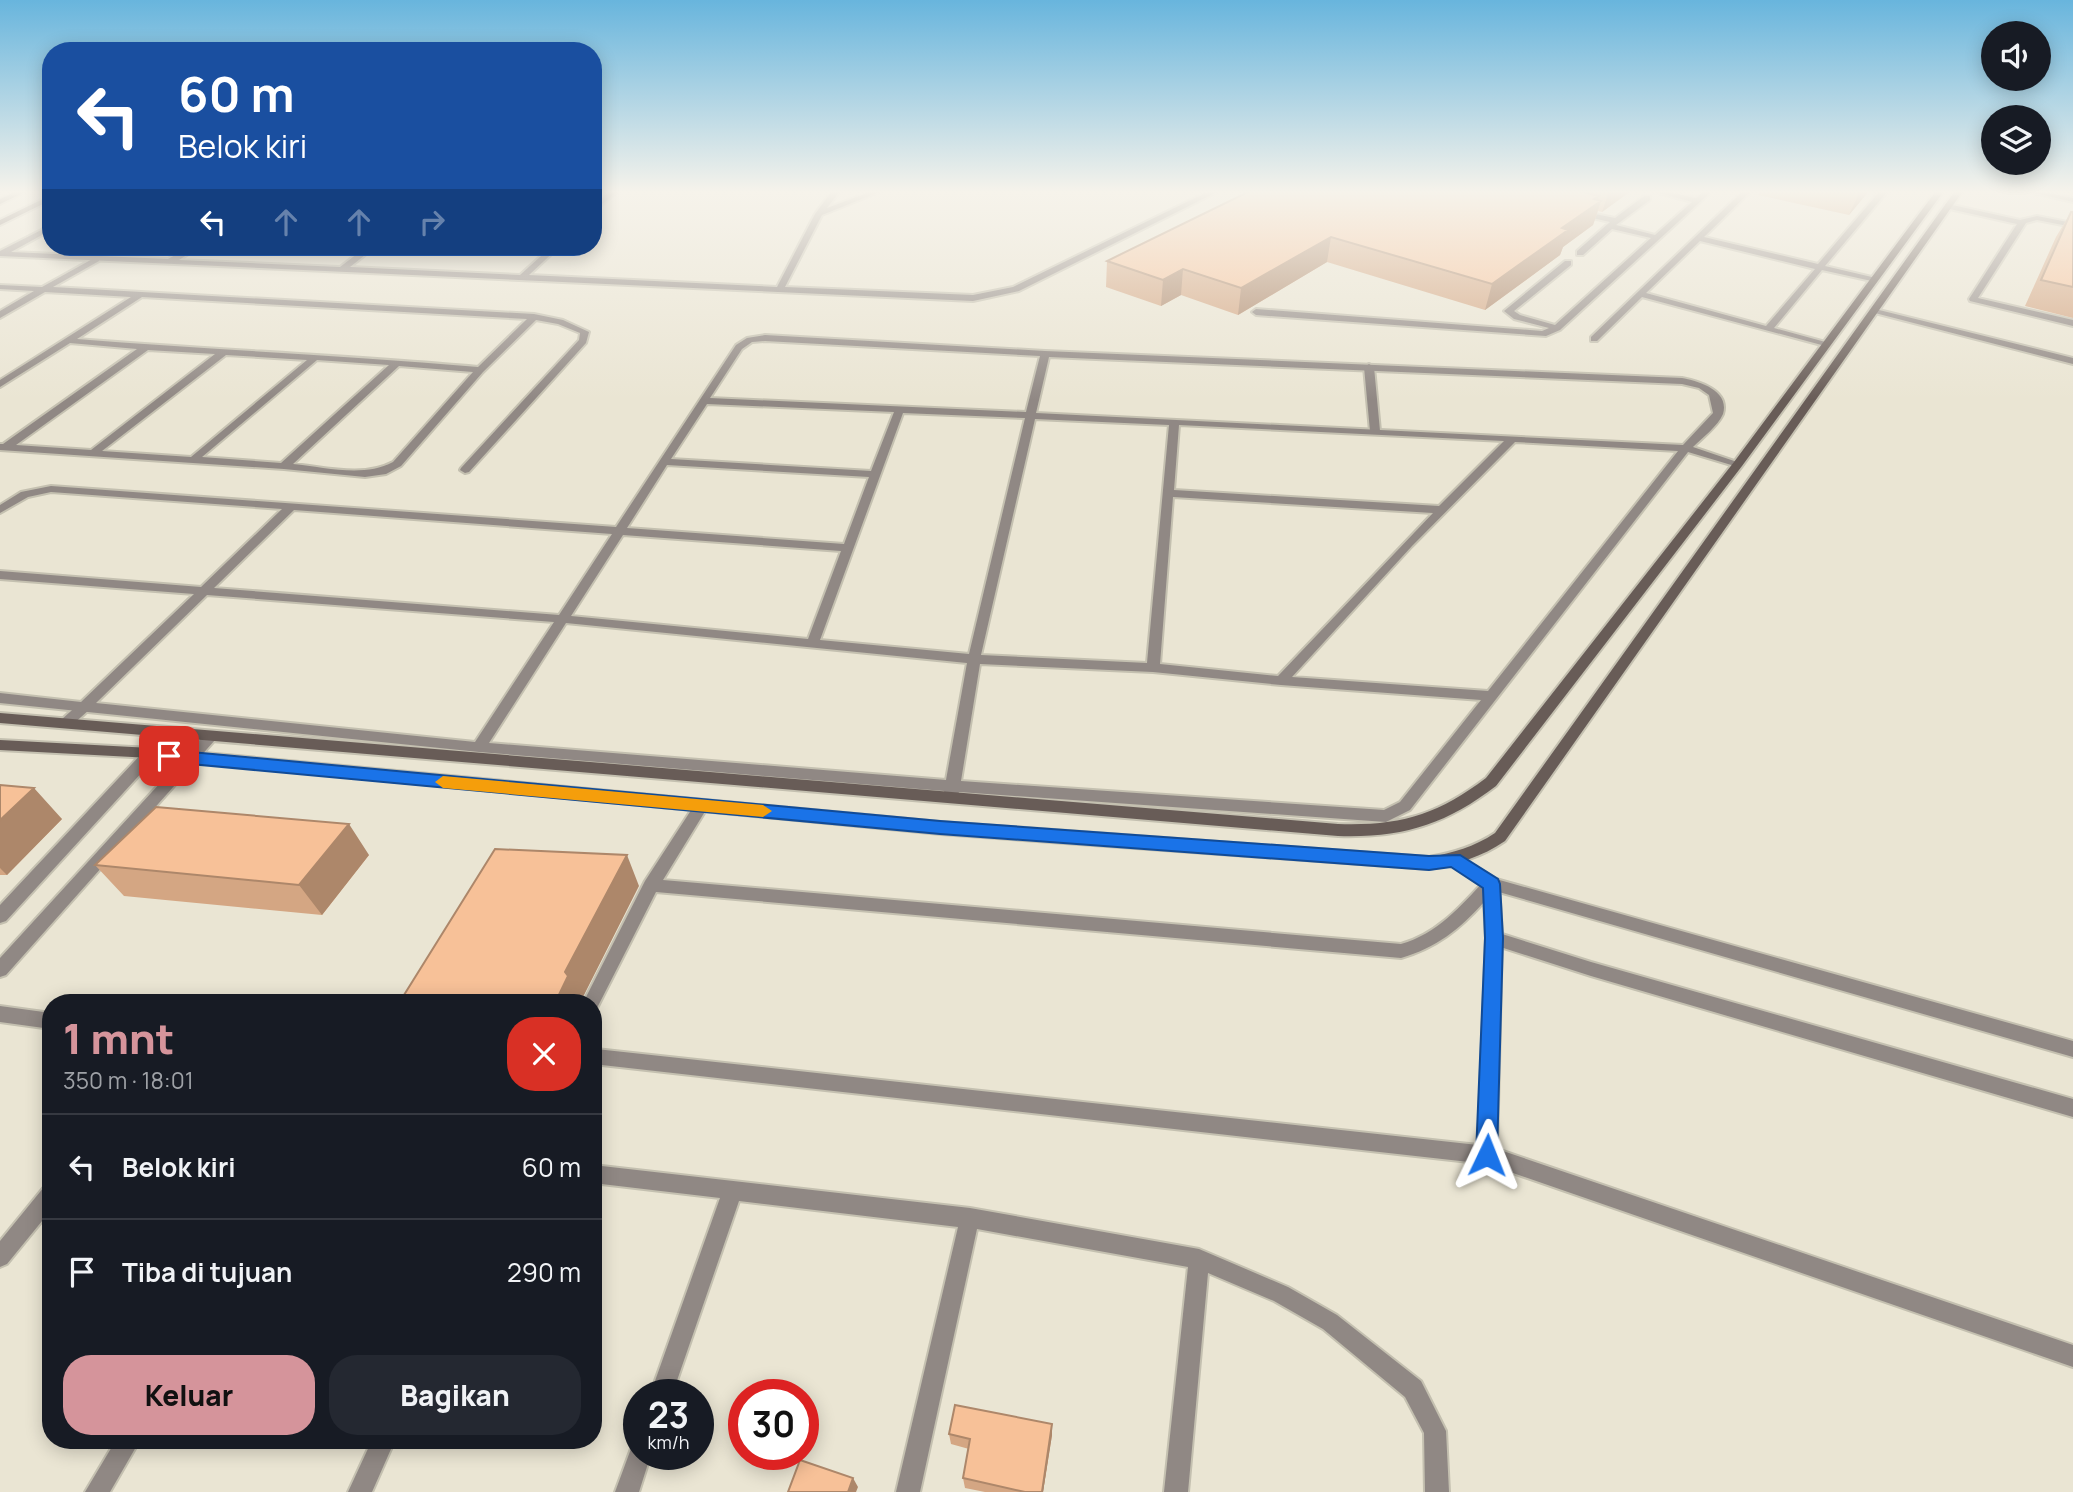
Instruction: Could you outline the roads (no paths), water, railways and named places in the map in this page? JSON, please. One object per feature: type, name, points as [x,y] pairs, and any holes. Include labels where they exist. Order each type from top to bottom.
[{"type":"main road","points":[[0,718],[173,735],[951,793],[1366,832],[1391,831],[1416,825],[1455,808],[1491,782],[1738,464],[1888,261]]},
{"type":"main road","points":[[0,745],[151,753],[187,759],[940,828],[1429,863],[1453,859],[1483,849],[1500,837],[1909,261]]},
{"type":"main road","points":[[1685,532],[1710,541]]},
{"type":"street","points":[[0,315],[93,261]]},
{"type":"street","points":[[136,261],[973,298],[1005,293],[1072,261]]},
{"type":"street","points":[[341,270],[353,261]]},
{"type":"street","points":[[522,278],[540,261]]},
{"type":"street","points":[[779,290],[794,261]]},
{"type":"street","points":[[1256,312],[1543,334],[1558,328],[1631,261]]},
{"type":"street","points":[[1594,339],[1675,261]]},
{"type":"street","points":[[1786,261],[1873,280]]},
{"type":"street","points":[[1770,327],[1828,261]]},
{"type":"street","points":[[1997,261],[1973,299],[2073,323]]},
{"type":"street","points":[[1558,328],[1517,317],[1508,311],[1568,262]]},
{"type":"street","points":[[0,287],[534,317],[572,325],[587,336],[465,470]]},
{"type":"street","points":[[1641,294],[1770,327],[1826,345]]},
{"type":"street","points":[[0,384],[5,377],[72,341],[141,295]]},
{"type":"street","points":[[1874,310],[2073,361]]},
{"type":"street","points":[[3,447],[194,459],[365,474],[389,469],[397,464],[480,370],[534,317]]},
{"type":"street","points":[[0,698],[479,747],[951,793],[1386,816],[1405,806],[1685,448],[1714,419],[1719,407],[1712,391],[1692,382],[1045,355],[757,338],[739,347],[479,747]]},
{"type":"street","points":[[72,341],[145,348],[317,356],[480,370]]},
{"type":"street","points":[[3,447],[145,348]]},
{"type":"street","points":[[95,452],[224,352]]},
{"type":"street","points":[[951,793],[974,659],[1045,355]]},
{"type":"street","points":[[194,459],[317,356]]},
{"type":"street","points":[[284,466],[398,362]]},
{"type":"street","points":[[1369,367],[1375,431]]},
{"type":"street","points":[[703,401],[1375,431],[1685,448],[1738,464]]},
{"type":"street","points":[[813,642],[899,411]]},
{"type":"street","points":[[1153,668],[1174,423]]},
{"type":"street","points":[[1281,681],[1512,439]]},
{"type":"street","points":[[666,462],[874,474]]},
{"type":"street","points":[[0,510],[25,494],[43,489],[848,548]]},
{"type":"street","points":[[1168,493],[1442,510]]},
{"type":"street","points":[[66,723],[291,507]]},
{"type":"street","points":[[0,575],[563,619],[974,659],[1153,668],[1281,681],[1490,696]]},
{"type":"street","points":[[0,916],[151,753],[173,735]]},
{"type":"street","points":[[0,970],[187,759],[210,737]]},
{"type":"street","points":[[596,994],[651,885],[702,806]]},
{"type":"street","points":[[1453,859],[1491,884],[2073,1049]]},
{"type":"street","points":[[651,885],[1401,951],[1422,946],[1446,932],[1491,884]]},
{"type":"street","points":[[1487,1155],[1494,938],[1491,884]]},
{"type":"street","points":[[1494,938],[1591,969],[2073,1108]]},
{"type":"street","points":[[0,1014],[42,1020]]},
{"type":"street","points":[[602,1057],[1487,1155],[2073,1356]]},
{"type":"street","points":[[602,1175],[970,1218],[1199,1259],[1281,1294],[1330,1322],[1413,1389],[1435,1431],[1437,1492]]},
{"type":"street","points":[[667,1379],[732,1192]]},
{"type":"street","points":[[0,1257],[42,1205]]},
{"type":"street","points":[[908,1492],[970,1218]]},
{"type":"street","points":[[1176,1492],[1199,1259]]},
{"type":"street","points":[[97,1492],[123,1449]]},
{"type":"street","points":[[360,1492],[380,1449]]},
{"type":"street","points":[[627,1492],[635,1470]]}]
